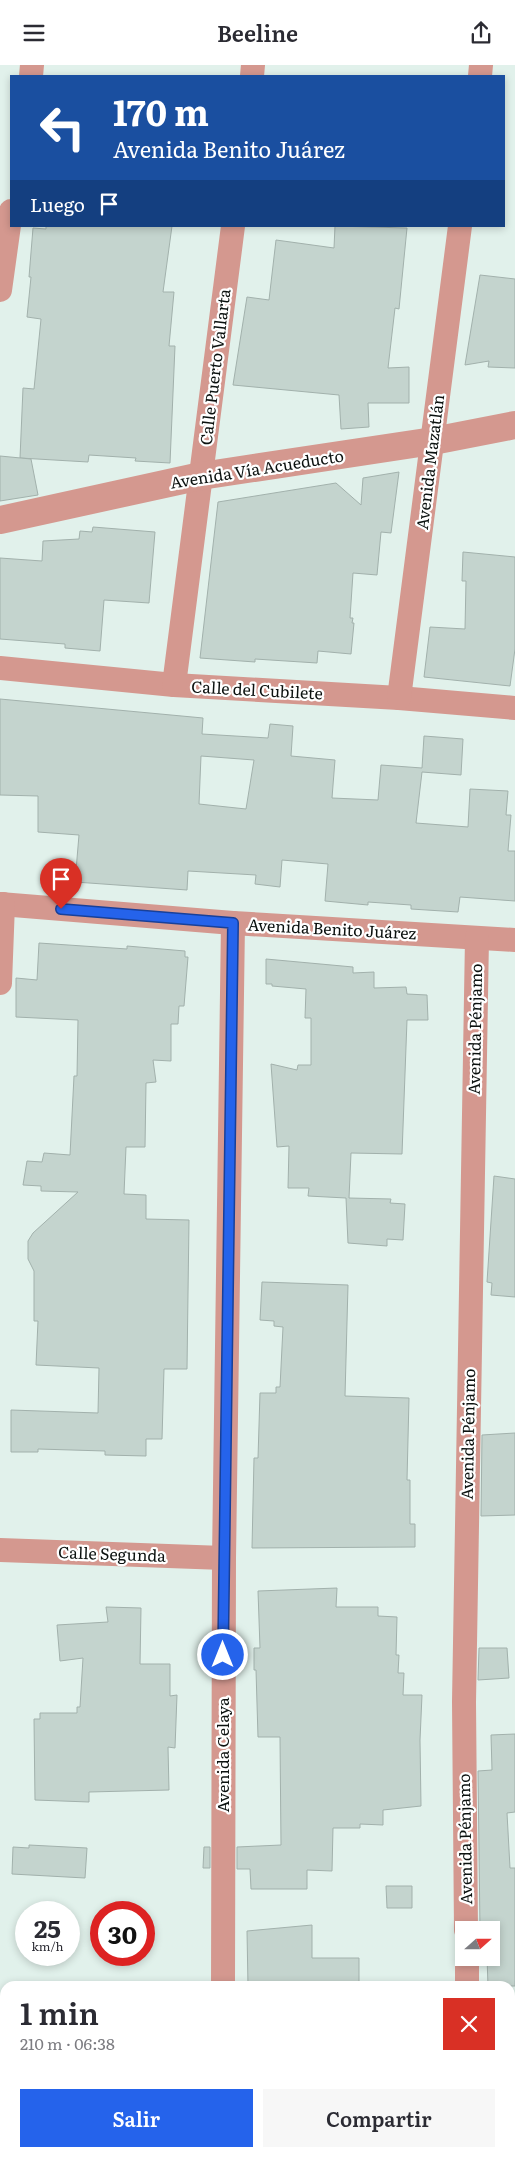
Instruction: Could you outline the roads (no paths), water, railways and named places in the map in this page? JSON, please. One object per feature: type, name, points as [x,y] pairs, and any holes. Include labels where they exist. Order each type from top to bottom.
[{"type":"street","points":[[0,290],[10,218]]},
{"type":"street","name":"Calle Puerto Vallarta","points":[[174,685],[233,227]]},
{"type":"street","name":"Avenida Mazatlán","points":[[400,698],[460,227]]},
{"type":"street","name":"Avenida Vía Acueducto","points":[[0,520],[201,476],[432,441],[515,425]]},
{"type":"street","name":"Calle del Cubilete","points":[[0,668],[174,685],[400,698],[515,709]]},
{"type":"street","points":[[0,983],[2,904]]},
{"type":"street","name":"Avenida Benito Juárez","points":[[2,904],[233,923],[515,940]]},
{"type":"street","name":"Avenida Celaya","points":[[223,1981],[224,1558],[233,923]]},
{"type":"street","name":"Avenida Pénjamo","points":[[466,1921],[464,1702],[477,938]]},
{"type":"street","name":"Calle Segunda","points":[[0,1550],[224,1558]]},
{"type":"street","points":[[466,1966],[467,1981]]}]
